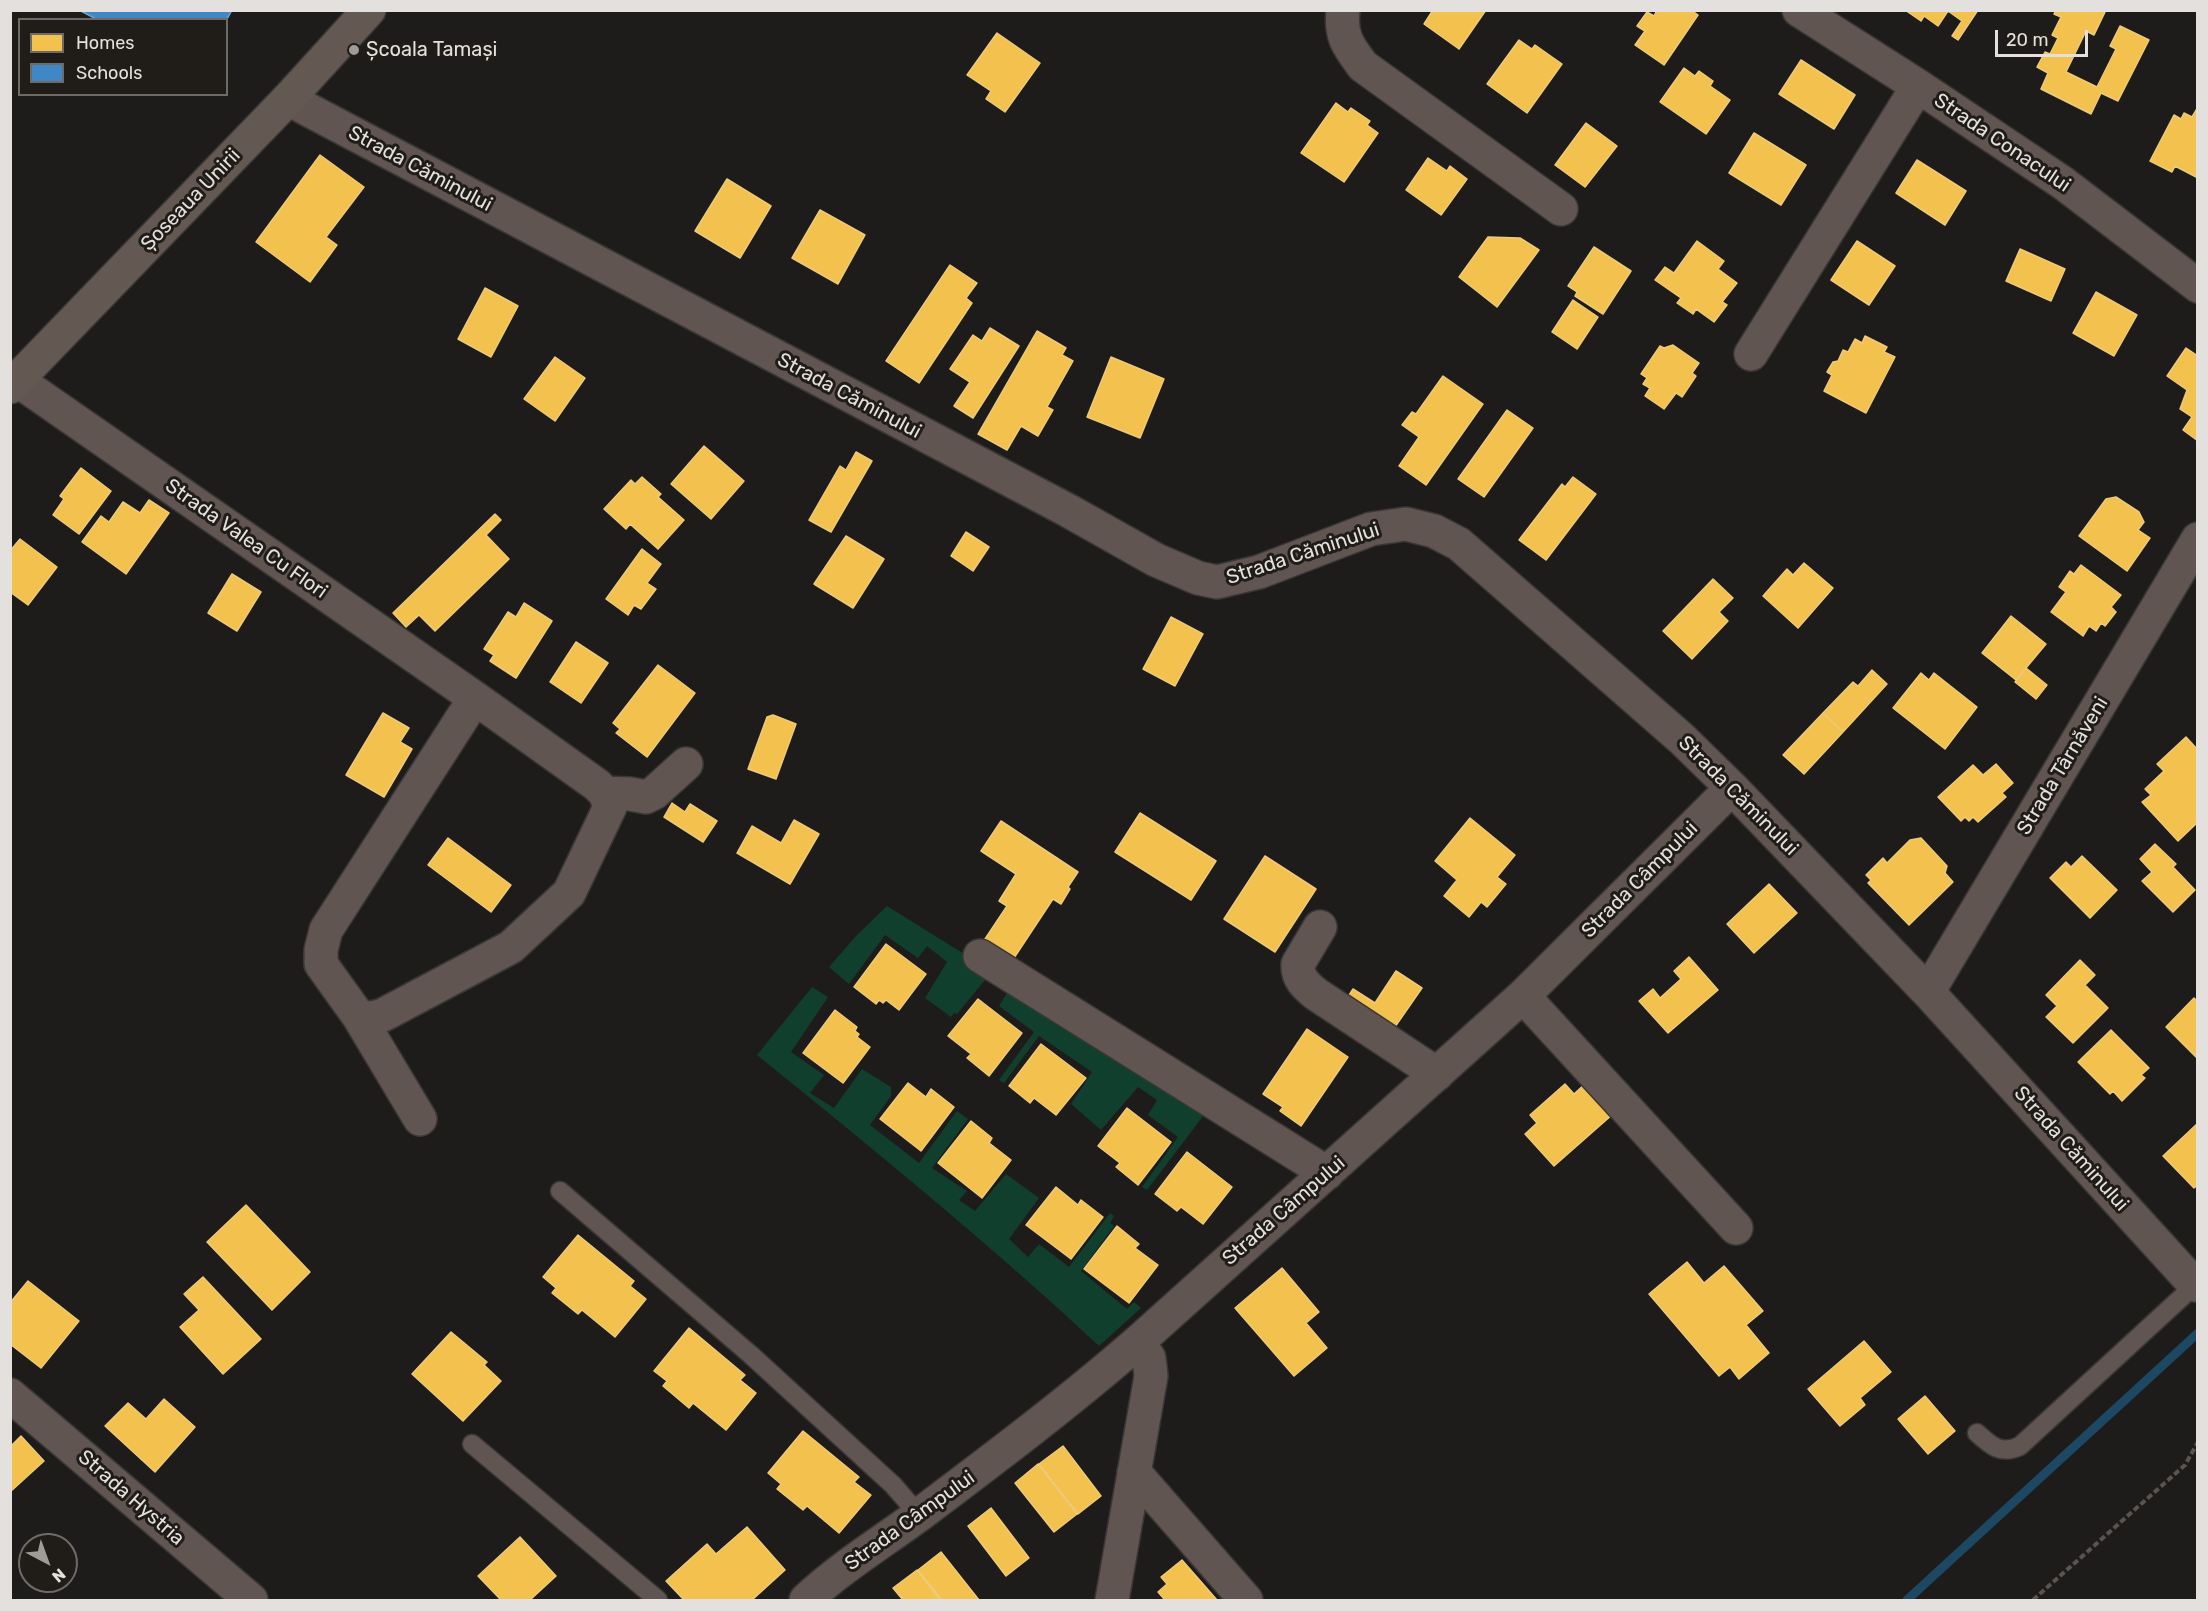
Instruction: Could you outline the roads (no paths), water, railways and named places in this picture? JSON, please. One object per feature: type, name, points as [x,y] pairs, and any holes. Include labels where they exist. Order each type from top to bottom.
[{"type":"main road","name":"Șoseaua Unirii","points":[[14,384],[288,99],[369,10]]},
{"type":"street","points":[[1343,10],[1341,25],[1347,45],[1363,66],[1561,208]]},
{"type":"street","name":"Strada Conacului","points":[[1799,10],[2063,183],[2198,286]]},
{"type":"street","points":[[1751,354],[1918,86]]},
{"type":"street","name":"Strada Căminului","points":[[288,99],[1156,560],[1198,578],[1217,582],[1259,572],[1371,529],[1406,524],[1434,531],[1459,544],[1682,739],[1732,788],[1928,992],[2196,1285]]},
{"type":"street","name":"Strada Valea Cu Flori","points":[[14,384],[475,698],[597,785],[605,794]]},
{"type":"street","name":"Strada Târnăveni","points":[[1928,992],[2198,539]]},
{"type":"street","points":[[420,1119],[358,1017],[321,964],[321,950],[326,930],[475,698]]},
{"type":"street","points":[[358,1017],[373,1018],[383,1015],[511,947],[569,893],[610,807],[605,794],[630,794],[646,797],[654,793],[687,764]]},
{"type":"street","name":"Strada Câmpului","points":[[806,1600],[847,1567],[1017,1442],[1089,1385],[1524,996],[1732,788]]},
{"type":"street","points":[[1320,927],[1298,964],[1297,970],[1306,986],[1437,1074]]},
{"type":"street","points":[[981,956],[1327,1173]]},
{"type":"street","points":[[1524,996],[1736,1228]]},
{"type":"street","points":[[1112,1600],[1151,1376],[1149,1358],[1138,1342]]},
{"type":"street","name":"Strada Hystria","points":[[10,1395],[250,1600]]},
{"type":"street","points":[[1134,1472],[1246,1600]]},
{"type":"lane","points":[[560,1191],[751,1354],[893,1485],[919,1515]]},
{"type":"lane","points":[[1977,1433],[1999,1449],[2010,1451],[2020,1446],[2196,1285]]},
{"type":"lane","points":[[472,1444],[658,1600]]},
{"type":"waterway","points":[[1907,1600],[2198,1333]]},
{"type":"place","name":"Școala Tamași","points":[[354,50]]}]
